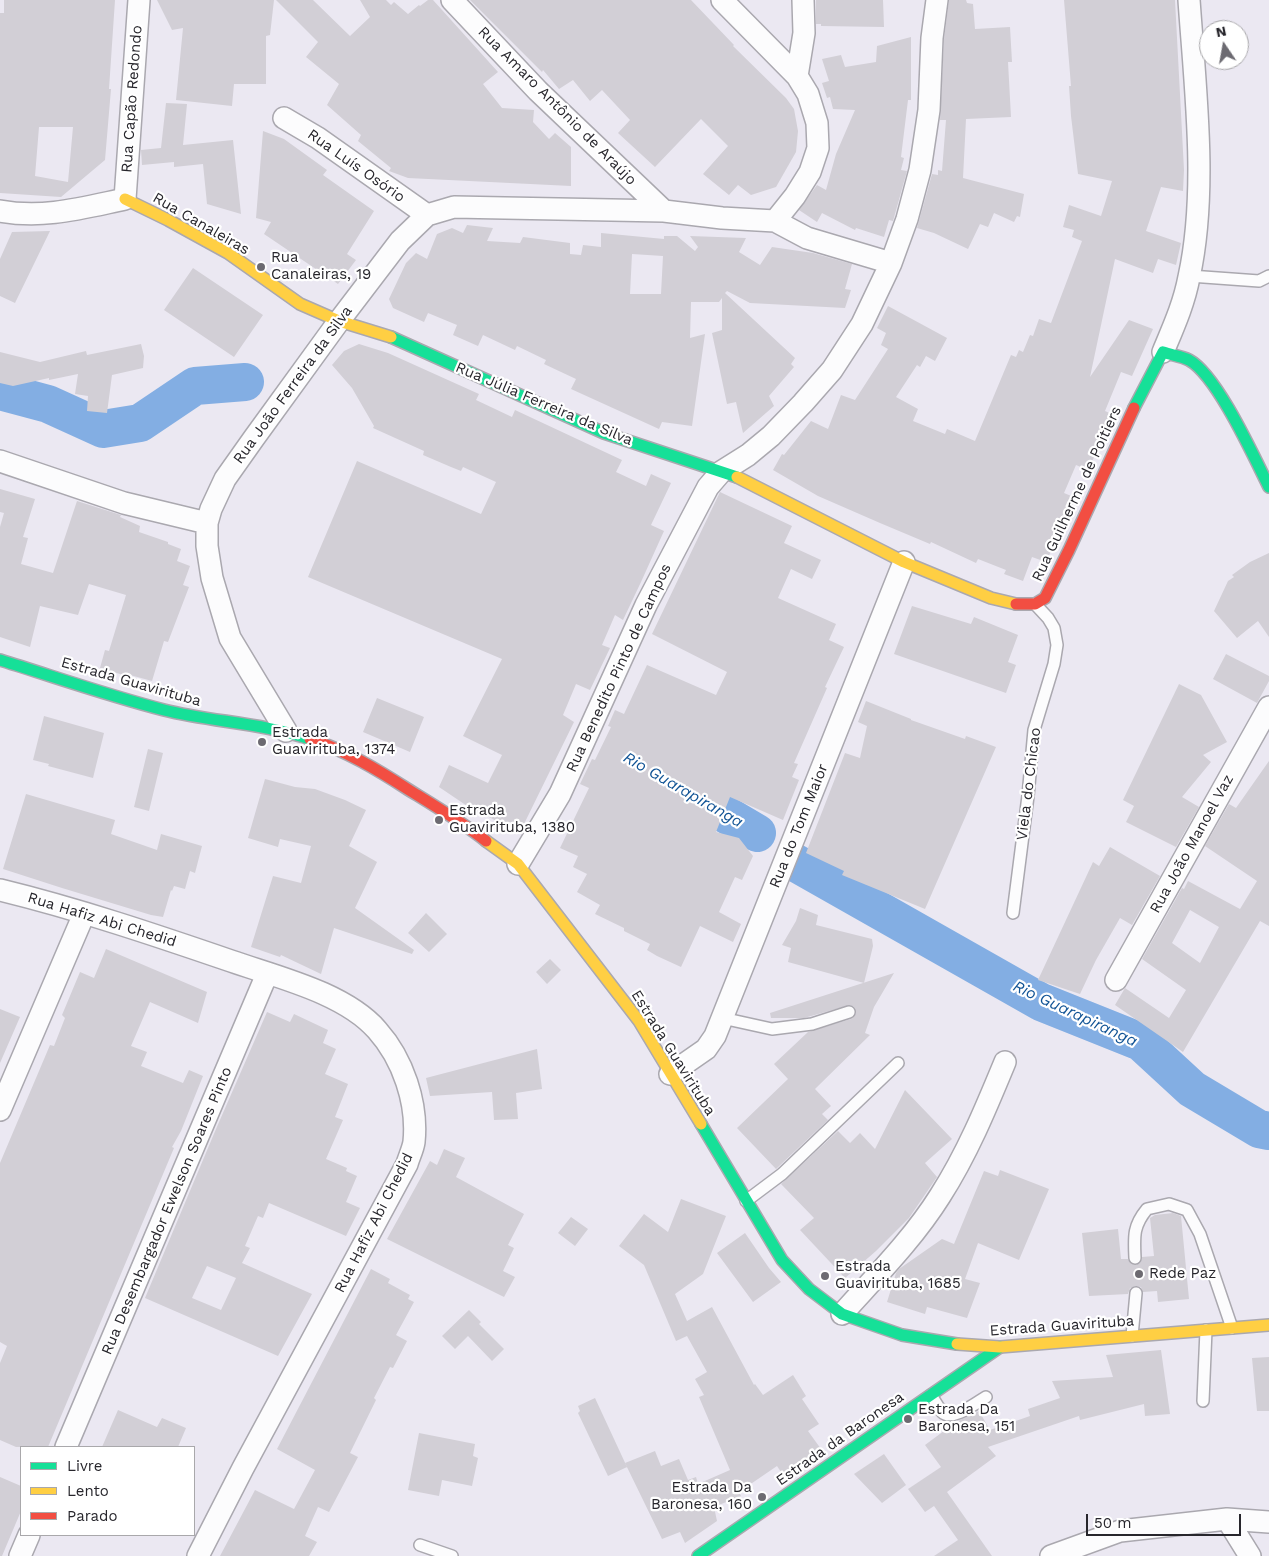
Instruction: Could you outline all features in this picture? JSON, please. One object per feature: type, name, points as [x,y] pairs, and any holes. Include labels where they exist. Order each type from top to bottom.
[{"type":"street","name":"Rua Capão Redondo","points":[[125,198],[140,0]]},
{"type":"street","name":"Rua Amaro Antônio de Araújo","points":[[452,0],[538,91],[664,211]]},
{"type":"street","points":[[722,0],[797,76],[808,94],[817,123],[818,148],[810,172],[795,196],[775,221]]},
{"type":"street","points":[[797,76],[804,33],[803,0]]},
{"type":"street","points":[[721,472],[748,455],[771,436],[832,370],[862,324],[891,263],[907,219],[920,170],[929,110],[932,38],[937,0]]},
{"type":"street","points":[[1189,0],[1199,166],[1196,224],[1190,276],[1180,312],[1163,352],[1189,360],[1201,370],[1216,388],[1269,487]]},
{"type":"street","name":"Rua Luís Osório","points":[[284,118],[318,138],[427,215]]},
{"type":"street","points":[[0,211],[14,214],[60,213],[125,198]]},
{"type":"street","name":"Rua Canaleiras","points":[[125,198],[228,253],[300,304],[339,321]]},
{"type":"street","points":[[427,215],[454,208],[664,211],[722,218],[775,221],[807,238],[891,263]]},
{"type":"street","name":"Rua João Ferreira da Silva","points":[[286,731],[230,638],[212,578],[206,546],[207,523],[225,479],[339,321],[400,242],[427,215]]},
{"type":"street","name":"Rua Júlia Ferreira da Silva","points":[[339,321],[394,338],[604,433],[721,472]]},
{"type":"street","name":"Rua Guilherme de Poitiers","points":[[721,472],[740,478],[773,494],[813,517],[904,562],[991,598],[1020,606],[1035,604],[1045,598],[1142,390],[1163,352]]},
{"type":"street","points":[[0,461],[124,503],[207,523]]},
{"type":"street","name":"Rua Benedito Pinto de Campos","points":[[518,864],[560,794],[646,605],[690,520],[708,487],[721,472]]},
{"type":"street","name":"Rua do Tom Maior","points":[[670,1074],[706,1049],[715,1036],[904,562]]},
{"type":"street","name":"Estrada Guavirituba","points":[[0,660],[164,710],[210,720],[286,731],[323,744],[374,768],[445,812],[518,864],[634,1015],[782,1260],[809,1289],[842,1314],[902,1335],[944,1343],[1000,1347],[1269,1326]]},
{"type":"street","name":"Rua João Manoel Vaz","points":[[1116,980],[1269,707]]},
{"type":"street","name":"Rua Hafiz Abi Chedid","points":[[0,890],[34,898],[182,944],[318,992],[348,1006],[377,1029],[398,1058],[409,1089],[414,1121],[414,1143],[407,1164],[243,1468],[198,1556]]},
{"type":"street","points":[[0,1110],[84,914]]},
{"type":"street","name":"Rua Desembargador Ewelson Soares Pinto","points":[[66,1446],[267,974]]},
{"type":"street","points":[[842,1314],[912,1236],[940,1197],[972,1141],[1005,1062]]},
{"type":"street","name":"Estrada da Baronesa","points":[[698,1556],[1000,1347]]},
{"type":"street","points":[[1051,1556],[1120,1531],[1227,1519],[1269,1522]]},
{"type":"street","points":[[1227,1519],[1250,1556]]},
{"type":"street","points":[[20,1556],[29,1536]]},
{"type":"lane","points":[[1190,276],[1259,281],[1269,276]]},
{"type":"lane","name":"Viela do Chicao","points":[[1013,913],[1028,796],[1034,730],[1054,664],[1057,645],[1054,628],[1048,618],[1035,604]]},
{"type":"lane","points":[[722,1018],[772,1029],[812,1024],[849,1012]]},
{"type":"lane","points":[[746,1201],[782,1174],[898,1063]]},
{"type":"lane","points":[[1135,1258],[1134,1242],[1137,1220],[1147,1209],[1169,1204],[1187,1210],[1200,1234],[1232,1328]]},
{"type":"lane","points":[[1132,1336],[1136,1293]]},
{"type":"lane","points":[[1204,1401],[1206,1330]]},
{"type":"lane","points":[[930,1395],[943,1413],[950,1416],[986,1398]]},
{"type":"lane","points":[[420,1544],[452,1556]]},
{"type":"building","points":[[4,0],[115,0],[109,89],[111,89],[105,160],[61,197],[0,193],[0,13],[4,13]],"holes":[[[39,127],[73,127],[68,182],[35,176]]]},
{"type":"building","points":[[157,0],[274,0],[270,35],[266,36],[266,84],[234,84],[232,106],[176,100],[183,28],[172,30]]},
{"type":"building","points":[[276,0],[313,0],[350,36],[370,17],[360,0],[386,0],[391,5],[394,2],[408,14],[419,5],[428,0],[433,0],[498,72],[483,84],[502,108],[534,110],[533,122],[549,139],[555,133],[571,147],[571,186],[408,178],[389,171],[391,168],[358,141],[361,135],[327,105],[339,84],[306,57],[318,42]]},
{"type":"building","points":[[470,0],[691,0],[733,46],[786,98],[794,109],[798,131],[796,152],[776,187],[751,195],[738,185],[729,195],[703,174],[728,146],[701,119],[655,167],[618,133],[630,120],[602,90],[590,101],[573,80],[559,89],[543,70],[542,72]]},
{"type":"building","points":[[816,0],[883,0],[884,27],[821,26],[821,24],[816,24]]},
{"type":"building","points":[[949,0],[966,0],[967,3],[973,4],[975,29],[1010,27],[1012,62],[1008,62],[1011,117],[966,119],[963,178],[1024,194],[1020,217],[1017,216],[1014,222],[994,213],[988,227],[980,224],[968,249],[934,233],[917,228],[932,174],[938,175],[938,170],[942,171],[946,120],[940,120],[944,39]]},
{"type":"building","points":[[1064,0],[1175,0],[1184,170],[1183,191],[1161,187],[1146,231],[1181,243],[1176,265],[1158,259],[1153,273],[1115,259],[1090,377],[1129,320],[1153,329],[1132,376],[1121,372],[1105,411],[1114,415],[1088,470],[1076,465],[1064,493],[1076,498],[1046,562],[1032,557],[1023,581],[1004,574],[1006,570],[978,559],[976,563],[931,542],[930,544],[818,496],[773,470],[782,454],[784,455],[811,421],[828,429],[841,395],[855,400],[888,349],[881,345],[886,333],[877,328],[888,306],[947,338],[935,361],[926,356],[920,367],[917,365],[896,397],[918,409],[913,421],[945,434],[947,429],[975,441],[1011,355],[1016,357],[1019,350],[1023,352],[1030,335],[1033,336],[1039,319],[1051,323],[1082,241],[1072,237],[1074,230],[1063,227],[1069,205],[1101,216],[1112,181],[1078,174],[1071,116],[1069,86],[1071,86]]},
{"type":"building","points":[[911,37],[911,100],[908,100],[901,157],[904,158],[901,170],[907,171],[893,221],[889,220],[884,237],[856,228],[855,230],[822,213],[817,222],[799,210],[817,185],[826,190],[836,154],[855,110],[833,109],[830,97],[827,98],[822,83],[829,81],[822,59],[841,55],[845,67],[876,62],[877,46]]},
{"type":"building","points":[[166,103],[187,104],[183,145],[233,140],[241,214],[207,204],[203,164],[174,167],[174,162],[142,165],[141,150],[161,148]]},
{"type":"building","points":[[263,131],[284,139],[327,170],[323,175],[374,211],[347,254],[356,260],[338,284],[264,234],[271,222],[256,218]]},
{"type":"building","points":[[467,225],[493,228],[487,241],[520,243],[523,237],[570,243],[570,254],[581,255],[583,245],[601,247],[601,233],[664,239],[664,236],[677,236],[695,251],[698,247],[690,236],[746,238],[739,252],[760,265],[772,247],[813,253],[852,264],[845,289],[851,290],[845,308],[750,303],[727,291],[725,293],[795,358],[791,364],[794,367],[769,396],[774,406],[743,433],[736,402],[727,404],[712,333],[722,330],[722,298],[719,302],[691,302],[690,338],[705,334],[692,426],[662,422],[659,429],[571,389],[576,379],[544,364],[546,360],[517,346],[515,350],[483,335],[478,346],[453,335],[457,325],[428,313],[424,322],[393,308],[389,299],[406,263],[416,253],[427,259],[437,234],[452,228],[463,233]],"holes":[[[632,254],[663,256],[661,294],[630,294]]]},
{"type":"building","points":[[50,231],[15,303],[0,296],[0,259],[12,232]]},
{"type":"building","points":[[193,268],[263,315],[234,357],[164,310]]},
{"type":"building","points":[[141,344],[144,356],[143,368],[112,375],[107,413],[87,411],[88,396],[75,394],[78,374],[13,386],[0,383],[0,352],[40,362],[86,351],[87,355]]},
{"type":"building","points":[[359,344],[388,353],[479,394],[476,400],[512,417],[515,410],[622,460],[616,472],[646,486],[651,474],[671,483],[651,525],[664,531],[641,582],[623,620],[615,615],[602,645],[610,648],[590,690],[576,684],[563,715],[574,722],[524,824],[512,829],[483,814],[482,816],[439,787],[449,765],[488,783],[502,755],[463,736],[502,659],[308,577],[357,461],[481,514],[496,482],[463,467],[461,471],[423,455],[424,451],[373,428],[374,426],[352,388],[332,365],[344,351]]},
{"type":"building","points":[[0,489],[35,499],[23,537],[28,538],[21,564],[53,573],[77,501],[121,515],[120,517],[140,526],[139,532],[168,542],[168,544],[181,549],[177,561],[190,566],[183,585],[189,587],[168,642],[164,641],[152,681],[100,668],[105,650],[109,651],[126,595],[89,584],[78,615],[40,606],[30,647],[0,637],[0,527],[4,513],[0,512]]},
{"type":"building","points":[[720,492],[792,526],[784,543],[821,560],[812,579],[791,569],[778,598],[836,624],[829,640],[844,647],[825,687],[827,688],[794,763],[798,764],[792,777],[799,780],[783,820],[730,797],[716,832],[739,838],[753,856],[742,880],[735,877],[719,912],[741,924],[733,942],[700,926],[681,967],[647,950],[650,944],[624,931],[624,928],[595,914],[600,905],[577,892],[587,874],[573,867],[578,856],[560,848],[589,788],[580,784],[592,759],[595,760],[611,727],[608,726],[615,710],[624,714],[647,665],[716,695],[727,672],[652,634]]},
{"type":"building","points":[[1269,553],[1269,637],[1258,621],[1237,638],[1214,611],[1228,581],[1234,577],[1232,575],[1250,562]]},
{"type":"building","points":[[912,606],[971,624],[974,617],[1018,635],[1008,662],[1016,665],[1006,693],[894,654]]},
{"type":"building","points":[[1226,654],[1269,676],[1269,681],[1257,703],[1213,679]]},
{"type":"building","points":[[1179,684],[1201,695],[1227,742],[1203,755],[1211,762],[1182,797],[1199,807],[1176,847],[1126,822],[1134,806],[1123,800]]},
{"type":"building","points":[[377,698],[424,717],[410,752],[363,732]]},
{"type":"building","points":[[866,701],[911,720],[965,739],[966,736],[996,747],[925,909],[842,875],[844,871],[806,853],[845,753],[860,758],[867,726],[858,722]]},
{"type":"building","points":[[44,716],[104,733],[93,778],[33,760]]},
{"type":"building","points":[[148,749],[163,753],[149,811],[134,807]]},
{"type":"building","points":[[1269,761],[1269,926],[1260,921],[1183,1052],[1115,1005],[1125,988],[1169,1018],[1186,990],[1142,959],[1182,888],[1184,889],[1188,881],[1240,909],[1257,881],[1205,846],[1229,804],[1236,808]],"holes":[[[1190,910],[1219,927],[1200,963],[1172,943]]]},
{"type":"building","points":[[265,779],[295,787],[315,789],[366,810],[349,846],[377,862],[355,908],[414,950],[412,954],[334,928],[321,974],[281,955],[280,957],[251,947],[273,876],[301,883],[311,846],[280,839],[278,847],[248,838]]},
{"type":"building","points":[[26,794],[115,820],[111,834],[157,850],[161,834],[202,846],[195,873],[190,871],[185,889],[174,886],[171,890],[163,917],[151,915],[3,869]]},
{"type":"building","points":[[1110,847],[1160,876],[1132,925],[1120,918],[1096,960],[1080,994],[1038,980],[1093,862],[1099,866]]},
{"type":"building","points":[[800,908],[818,915],[816,925],[872,939],[873,946],[864,983],[788,962],[791,948],[782,945],[796,921]]},
{"type":"building","points":[[426,913],[447,934],[429,952],[408,933]]},
{"type":"building","points":[[106,949],[207,992],[198,1023],[150,1002],[131,1046],[147,1052],[141,1066],[183,1083],[189,1070],[203,1076],[48,1446],[16,1447],[0,1440],[0,1363],[7,1346],[0,1342],[0,1163],[50,1045],[54,1046],[65,1018],[62,1015],[80,972],[94,978]]},
{"type":"building","points":[[550,959],[561,970],[547,984],[536,972]]},
{"type":"building","points":[[894,973],[874,1007],[865,1033],[870,1035],[815,1089],[831,1106],[822,1114],[828,1120],[776,1169],[737,1128],[788,1079],[774,1064],[808,1032],[851,1019],[856,1013],[854,1007],[850,1005],[804,1018],[771,1018],[770,1013]]},
{"type":"building","points":[[0,1009],[20,1017],[0,1063]]},
{"type":"building","points":[[267,1012],[290,1022],[294,1014],[328,1030],[323,1043],[336,1049],[325,1074],[348,1084],[335,1117],[343,1120],[326,1159],[347,1168],[346,1171],[357,1176],[346,1202],[360,1208],[346,1236],[269,1203],[263,1218],[258,1216],[245,1246],[250,1248],[242,1263],[312,1294],[278,1356],[145,1298]],"holes":[[[207,1266],[236,1278],[221,1310],[192,1298]]]},
{"type":"building","points":[[537,1049],[542,1089],[516,1093],[518,1119],[494,1120],[492,1092],[430,1096],[426,1078]]},
{"type":"building","points":[[905,1090],[952,1139],[925,1163],[937,1177],[909,1218],[876,1251],[845,1278],[800,1230],[814,1218],[781,1184],[838,1131],[850,1143],[860,1133],[875,1149]]},
{"type":"building","points":[[444,1149],[465,1158],[456,1177],[524,1214],[508,1245],[514,1248],[503,1271],[515,1277],[504,1297],[387,1239],[430,1161],[437,1165]]},
{"type":"building","points":[[1000,1170],[1049,1189],[1019,1260],[978,1243],[965,1279],[980,1283],[967,1318],[927,1307],[925,1314],[887,1302],[899,1269],[942,1239],[954,1244],[984,1171],[998,1176]]},
{"type":"building","points":[[681,1199],[726,1216],[703,1274],[675,1294],[687,1321],[712,1307],[754,1385],[763,1395],[793,1375],[806,1396],[802,1399],[819,1424],[808,1431],[821,1449],[783,1475],[777,1466],[739,1492],[741,1496],[714,1507],[717,1521],[685,1543],[680,1532],[662,1539],[625,1463],[655,1451],[661,1466],[679,1459],[688,1480],[696,1477],[698,1484],[730,1470],[699,1397],[704,1395],[695,1379],[707,1372],[687,1336],[676,1341],[644,1265],[619,1246],[644,1214],[668,1232]]},
{"type":"building","points":[[1173,1213],[1181,1216],[1189,1299],[1158,1302],[1157,1291],[1143,1292],[1141,1287],[1136,1286],[1130,1288],[1128,1294],[1089,1296],[1082,1233],[1118,1229],[1121,1259],[1128,1259],[1131,1264],[1136,1265],[1141,1262],[1142,1257],[1154,1256],[1150,1218],[1155,1215]]},
{"type":"building","points":[[571,1217],[588,1229],[575,1246],[558,1233]]},
{"type":"building","points":[[745,1233],[781,1282],[753,1302],[717,1253]]},
{"type":"building","points":[[371,1269],[390,1279],[388,1283],[410,1295],[408,1299],[414,1302],[396,1335],[407,1341],[393,1368],[390,1367],[374,1398],[376,1400],[350,1453],[358,1457],[329,1512],[318,1507],[305,1536],[317,1542],[309,1556],[220,1556],[255,1490],[294,1509],[315,1470],[277,1449]]},
{"type":"building","points":[[469,1310],[481,1322],[479,1324],[504,1349],[492,1361],[468,1336],[455,1349],[442,1336]]},
{"type":"building","points":[[1161,1350],[1170,1414],[1145,1416],[1144,1404],[1080,1420],[1079,1416],[988,1447],[996,1456],[947,1492],[992,1556],[934,1556],[958,1540],[934,1506],[925,1512],[908,1489],[941,1467],[925,1445],[956,1422],[979,1411],[990,1430],[1030,1416],[1028,1409],[1060,1398],[1052,1381],[1113,1377],[1106,1355]]},
{"type":"building","points":[[1269,1357],[1269,1411],[1257,1411],[1252,1358]]},
{"type":"building","points":[[595,1398],[627,1467],[608,1476],[578,1413],[580,1411],[578,1406]]},
{"type":"building","points":[[118,1410],[157,1427],[162,1418],[186,1428],[178,1446],[102,1446]]},
{"type":"building","points":[[419,1433],[475,1444],[473,1456],[478,1458],[472,1486],[442,1480],[439,1496],[408,1490]]},
{"type":"building","points":[[884,1454],[906,1485],[882,1503],[854,1474]]},
{"type":"building","points":[[0,1477],[20,1486],[20,1513],[2,1556],[0,1556]]},
{"type":"waterway","name":"Rio Guarapiranga","points":[[0,391],[48,404],[103,429],[140,423],[195,386],[245,382]]},
{"type":"waterway","name":"Rio Guarapiranga","points":[[679,787],[757,833]]},
{"type":"waterway","name":"Rio Guarapiranga","points":[[794,862],[1041,1002],[1141,1042],[1192,1089],[1259,1129],[1269,1131]]},
{"type":"traffic: fast","points":[[391,337],[604,433],[737,477]]},
{"type":"traffic: fast","points":[[1134,408],[1163,352],[1189,360],[1200,369],[1223,399],[1269,487]]},
{"type":"traffic: fast","points":[[0,660],[102,693],[164,710],[274,729],[310,739]]},
{"type":"traffic: fast","points":[[701,1124],[782,1260],[809,1289],[842,1314],[902,1335],[957,1344]]},
{"type":"traffic: fast","points":[[698,1556],[1000,1347]]},
{"type":"traffic: slow","points":[[125,199],[228,253],[300,304],[339,321],[391,337]]},
{"type":"traffic: slow","points":[[737,477],[904,562],[991,598],[1016,604]]},
{"type":"traffic: slow","points":[[486,841],[518,864],[639,1021],[701,1124]]},
{"type":"traffic: slow","points":[[957,1344],[1000,1347],[1269,1325]]},
{"type":"traffic: jam","points":[[1016,604],[1035,604],[1045,598],[1134,408]]},
{"type":"traffic: jam","points":[[310,739],[336,749],[373,768],[448,814],[486,841]]},
{"type":"place","name":"Rua Canaleiras, 19","points":[[261,267]]},
{"type":"place","name":"Estrada Guavirituba, 1374","points":[[262,742]]},
{"type":"place","name":"Estrada Guavirituba, 1380","points":[[439,820]]},
{"type":"place","name":"Rede Paz","points":[[1139,1274]]},
{"type":"place","name":"Estrada Guavirituba, 1685","points":[[825,1276]]},
{"type":"place","name":"Estrada Da Baronesa, 151","points":[[908,1419]]},
{"type":"place","name":"Estrada Da Baronesa, 160","points":[[762,1497]]}]
